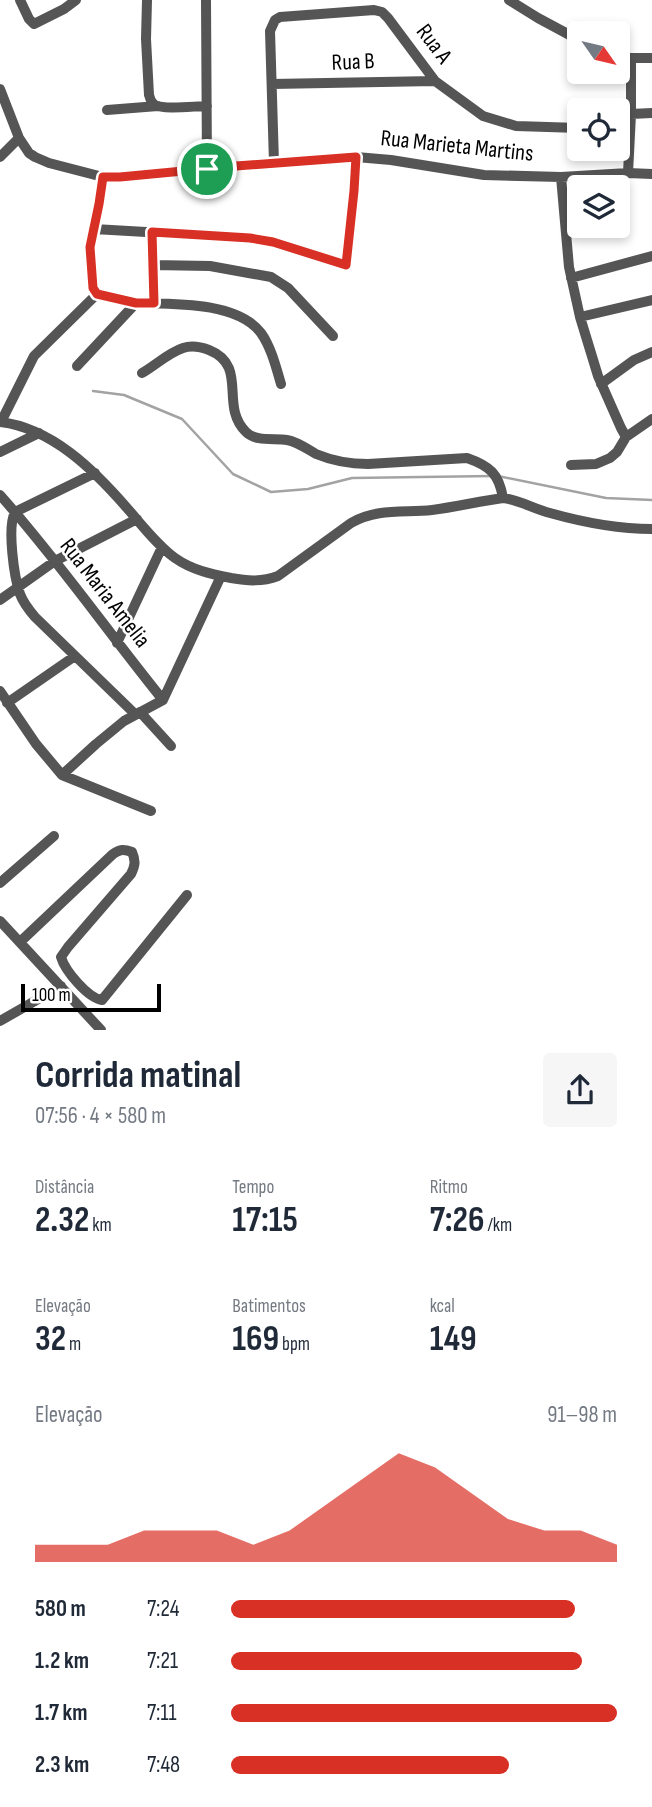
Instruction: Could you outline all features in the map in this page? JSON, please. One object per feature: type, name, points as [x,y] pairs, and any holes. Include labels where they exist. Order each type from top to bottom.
[{"type":"street","points":[[20,0],[34,24],[76,0]]},
{"type":"street","points":[[147,0],[149,96],[158,106]]},
{"type":"street","points":[[206,0],[207,169]]},
{"type":"street","points":[[509,0],[567,34]]},
{"type":"street","name":"Rua A","points":[[272,84],[270,31],[275,20],[280,17],[374,10],[382,12],[388,18],[435,81],[483,116],[516,126],[567,128]]},
{"type":"street","points":[[652,58],[631,58],[631,114],[652,113]]},
{"type":"street","name":"Rua B","points":[[272,84],[435,81]]},
{"type":"street","points":[[272,84],[274,163]]},
{"type":"street","points":[[0,89],[19,138],[0,157]]},
{"type":"street","points":[[107,110],[207,106]]},
{"type":"street","name":"Rua Marieta Martins","points":[[19,138],[35,158],[103,177],[356,157],[484,175],[561,177],[652,174]]},
{"type":"street","points":[[94,229],[250,238],[273,242],[346,265],[356,157]]},
{"type":"street","points":[[627,161],[628,173]]},
{"type":"street","points":[[103,177],[90,247],[93,288],[97,294],[136,303],[202,307],[235,315],[261,333],[281,384]]},
{"type":"street","points":[[561,177],[571,278],[580,317],[601,384],[626,437]]},
{"type":"street","points":[[152,232],[154,303]]},
{"type":"street","points":[[571,278],[652,256]]},
{"type":"street","points":[[153,265],[210,266],[271,277],[288,288],[333,336]]},
{"type":"street","points":[[97,294],[34,356],[0,422],[39,433],[94,473],[162,547],[193,568],[221,576],[265,581],[278,576],[351,523],[373,514],[430,510],[503,498],[550,513],[615,527],[652,529]]},
{"type":"street","points":[[580,317],[652,300]]},
{"type":"street","points":[[76,366],[136,303]]},
{"type":"street","points":[[142,373],[183,348],[193,346],[216,352],[224,359],[232,376],[233,408],[245,431],[253,437],[288,440],[322,456],[353,464],[467,458],[492,471],[500,482],[503,498]]},
{"type":"street","points":[[601,384],[634,360],[652,352]]},
{"type":"street","points":[[571,464],[603,462],[617,452],[626,437],[652,419]]},
{"type":"street","points":[[0,452],[39,433]]},
{"type":"street","points":[[94,473],[15,512],[12,516],[18,586],[29,610],[172,746]]},
{"type":"street","name":"Rua Maria Amelia","points":[[0,495],[163,700]]},
{"type":"street","points":[[0,600],[55,561],[136,519]]},
{"type":"street","points":[[117,643],[162,547]]},
{"type":"street","points":[[62,775],[96,744],[137,713],[163,700],[221,576]]},
{"type":"street","points":[[7,703],[75,656]]},
{"type":"street","points":[[0,691],[36,744],[62,775],[151,811]]},
{"type":"street","points":[[0,883],[54,836]]},
{"type":"street","points":[[20,942],[113,854],[126,849],[132,852],[135,859],[131,874],[61,957],[70,973],[92,996],[102,1000],[187,895]]},
{"type":"street","points":[[0,921],[101,1030]]},
{"type":"street","points":[[0,1021],[61,986]]},
{"type":"waterway","points":[[93,391],[124,395],[182,419],[233,474],[271,492],[308,489],[352,478],[492,476]]},
{"type":"waterway","points":[[498,476],[606,498],[652,500]]},
{"type":"route","points":[[356,157],[346,265],[273,242],[250,238],[152,232],[154,303],[136,303],[97,294],[93,288],[90,247],[103,177],[207,169],[356,157]]}]
